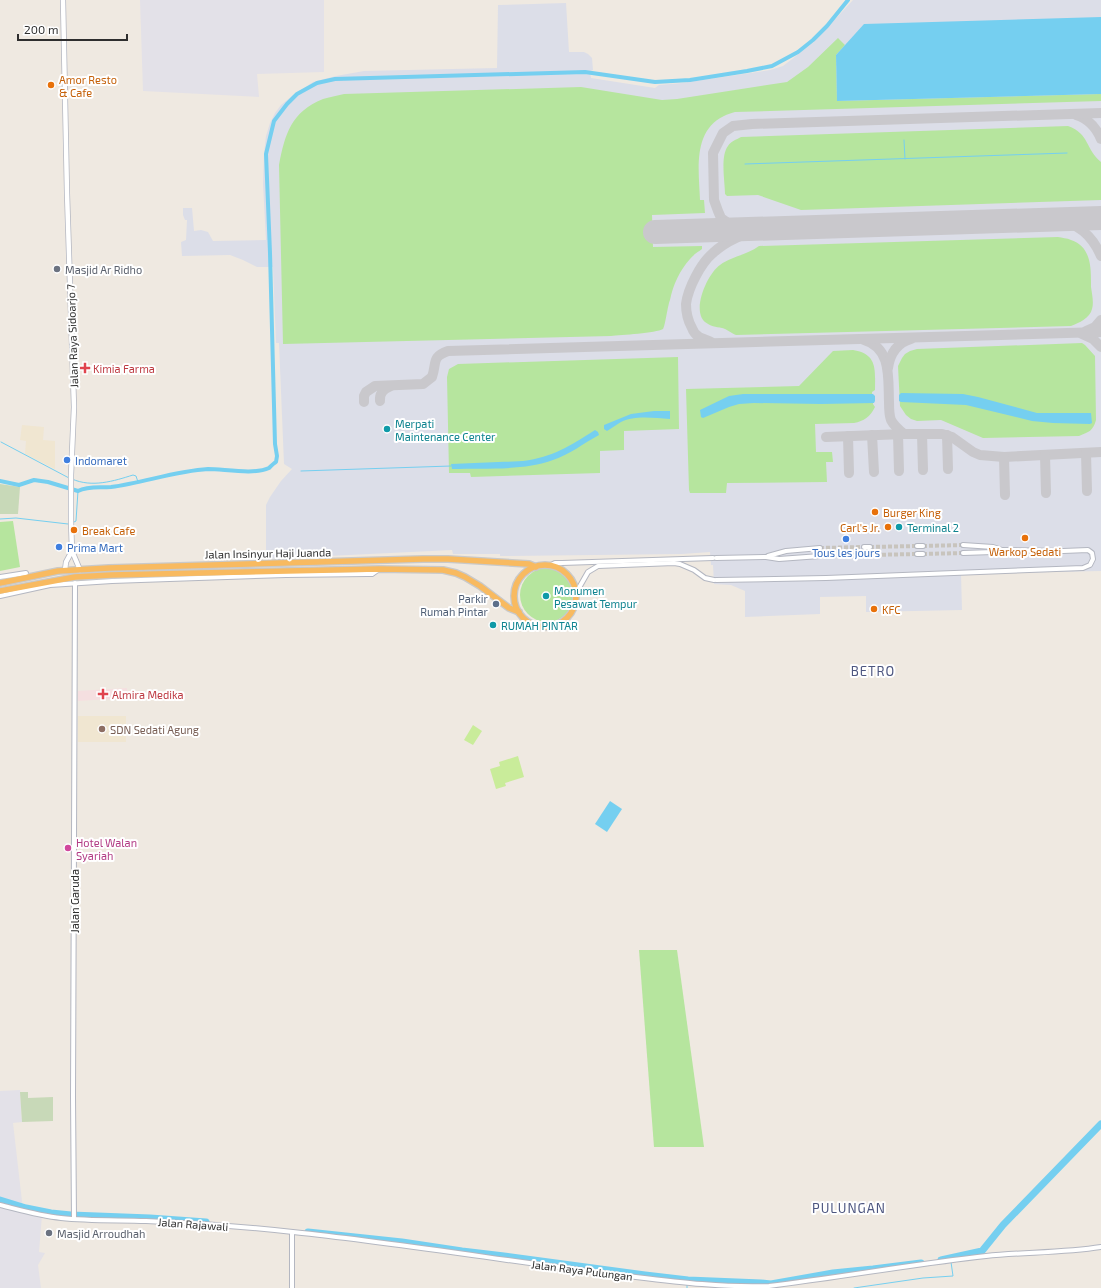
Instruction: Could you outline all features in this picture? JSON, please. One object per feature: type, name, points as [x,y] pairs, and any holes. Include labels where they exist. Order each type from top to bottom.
[{"type":"highway","name":"Jalan Insinyur Haji Juanda","points":[[0,583],[65,570],[183,565],[448,559],[529,564],[536,567]]},
{"type":"highway","points":[[359,561],[359,569]]},
{"type":"highway","points":[[183,565],[183,574]]},
{"type":"highway","points":[[549,566],[562,570],[572,580],[576,593],[575,606],[569,617],[553,626],[543,627],[532,624],[526,620],[519,612],[515,599],[517,585],[524,574],[536,567],[549,566]]},
{"type":"highway","name":"Jalan Insinyur Haji Juanda","points":[[0,591],[49,584],[75,577],[112,578],[183,574],[359,569],[432,569],[449,571],[460,575],[480,586],[509,608],[519,612]]},
{"type":"main road","name":"Jalan Raya Sidoarjo 7","points":[[62,0],[74,408],[71,475],[72,551],[80,570]]},
{"type":"main road","name":"Jalan Raya Sidoarjo 7","points":[[65,570],[66,562],[72,551]]},
{"type":"street","points":[[963,545],[993,547],[1002,550]]},
{"type":"street","points":[[917,546],[923,546]]},
{"type":"street","points":[[864,547],[870,547]]},
{"type":"street","points":[[766,557],[786,552],[820,548]]},
{"type":"street","points":[[576,593],[588,572],[598,566],[680,564],[694,570],[705,578],[715,580],[826,578],[1083,568],[1090,565],[1093,560],[1092,553],[1088,550],[1002,550],[993,552],[963,553]]},
{"type":"street","points":[[918,554],[923,554]]},
{"type":"street","points":[[864,555],[870,555]]},
{"type":"street","points":[[549,566],[555,563],[766,557],[779,559],[820,556]]},
{"type":"street","name":"Jalan Insinyur Haji Juanda","points":[[0,596],[49,584],[75,583],[112,578],[372,574],[379,569]]},
{"type":"street","points":[[0,577],[26,573]]},
{"type":"street","name":"Jalan Garuda","points":[[74,1215],[72,1097],[75,583]]},
{"type":"street","name":"Jalan Rajawali","points":[[0,1205],[44,1216],[74,1215],[292,1232]]},
{"type":"street","points":[[292,1232],[292,1288]]},
{"type":"street","name":"Jalan Raya Pulungan","points":[[292,1232],[374,1241],[687,1283],[754,1287],[967,1258],[1027,1252],[1074,1251],[1101,1247]]},
{"type":"shaded area","points":[[140,0],[324,0],[324,72],[257,74],[259,97],[143,91]]},
{"type":"shaded area","points":[[853,0],[1101,0],[1101,571],[961,574],[962,610],[866,612],[866,596],[820,597],[820,614],[745,617],[745,591],[731,585],[714,584],[713,565],[711,565],[710,552],[682,554],[500,556],[500,554],[453,554],[452,550],[266,559],[266,505],[281,481],[292,469],[284,464],[279,343],[276,343],[273,267],[257,267],[230,255],[182,256],[181,242],[186,240],[187,220],[185,220],[183,215],[183,208],[192,208],[194,231],[201,230],[208,232],[213,241],[266,240],[263,184],[266,136],[270,123],[281,105],[313,82],[364,71],[497,68],[498,5],[566,3],[569,52],[584,52],[592,58],[593,70],[590,71],[591,78],[655,88],[659,85],[770,70],[783,66],[814,42]]},
{"type":"shaded area","points":[[22,425],[44,427],[43,440],[55,441],[55,469],[25,454],[26,441],[20,440]]},
{"type":"shaded area","name":"Almira Medika","points":[[127,688],[127,698],[78,701],[78,691]]},
{"type":"shaded area","name":"SDN Sedati Agung","points":[[78,716],[126,716],[126,742],[78,742]]},
{"type":"shaded area","points":[[20,1090],[22,1122],[13,1123],[23,1210],[42,1215],[39,1252],[45,1253],[38,1265],[41,1288],[0,1288],[0,1091]]},
{"type":"green space","points":[[838,38],[845,45],[836,55],[837,101],[1101,94],[1101,101],[735,112],[725,115],[714,123],[702,142],[699,177],[700,200],[704,200],[705,213],[652,215],[653,247],[702,246],[702,249],[691,258],[677,278],[671,294],[663,329],[646,333],[611,336],[283,344],[279,165],[284,143],[291,125],[303,110],[312,104],[323,99],[344,94],[581,87],[662,100],[677,99],[787,82],[808,67]]},
{"type":"green space","points":[[1068,126],[1075,129],[1084,137],[1092,152],[1101,162],[1101,200],[801,210],[758,195],[727,196],[725,194],[724,156],[728,146],[741,137]]},
{"type":"green space","points":[[1058,237],[1066,238],[1078,243],[1087,253],[1089,259],[1093,307],[1087,318],[1071,326],[736,335],[705,322],[701,316],[700,301],[706,283],[715,269],[734,257],[750,252],[759,246]]},
{"type":"green space","points":[[1082,343],[1095,356],[1096,420],[1090,431],[1079,436],[983,438],[941,420],[917,421],[911,419],[906,415],[900,406],[898,366],[905,354],[910,351],[917,349]]},
{"type":"green space","points":[[853,350],[867,355],[873,364],[875,370],[875,390],[872,392],[873,404],[875,407],[869,416],[858,422],[815,424],[816,452],[832,452],[833,462],[826,462],[827,482],[727,483],[726,493],[690,493],[686,389],[799,386],[833,351]]},
{"type":"green space","points":[[678,357],[679,429],[624,431],[624,450],[600,451],[600,473],[471,477],[470,473],[449,473],[447,377],[449,369],[458,364]]},
{"type":"green space","points":[[0,484],[20,487],[18,514],[0,514]]},
{"type":"green space","points":[[13,521],[20,567],[0,571],[0,522]]},
{"type":"green space","points":[[547,568],[557,570],[566,576],[572,585],[574,595],[572,605],[566,614],[557,620],[547,622],[537,620],[528,614],[522,605],[520,595],[522,585],[528,576],[537,570]]},
{"type":"green space","points":[[473,725],[482,731],[473,745],[464,740]]},
{"type":"green space","points":[[518,756],[524,777],[505,783],[506,786],[496,789],[490,769],[500,766],[499,762]]},
{"type":"green space","points":[[639,950],[677,950],[704,1147],[654,1147]]},
{"type":"green space","points":[[20,1092],[28,1092],[28,1098],[53,1097],[53,1121],[22,1122]]},
{"type":"water","points":[[1101,17],[1101,94],[837,101],[836,55],[864,24]]},
{"type":"water","points":[[901,393],[963,394],[1037,413],[1091,413],[1092,423],[1053,423],[1032,421],[966,405],[901,402],[899,401],[899,395]]},
{"type":"water","points":[[743,394],[873,394],[875,396],[875,401],[874,403],[739,404],[703,418],[701,417],[700,410],[729,396]]},
{"type":"water","points":[[654,411],[670,411],[670,419],[632,418],[621,422],[607,431],[604,429],[604,425],[631,414]]},
{"type":"water","points":[[595,430],[599,435],[565,455],[542,464],[503,468],[452,469],[451,464],[523,461],[543,457],[569,446]]},
{"type":"water","points":[[610,801],[622,809],[607,832],[595,824]]},
{"type":"waterway","points":[[0,481],[19,485],[34,480],[48,482],[78,491],[82,489],[123,485],[196,470],[263,470],[269,468],[276,462],[266,154],[274,121],[297,94],[317,83],[335,79],[585,72],[655,82],[690,80],[747,71],[772,66],[798,52],[827,26],[848,0]]},
{"type":"waterway","points":[[904,140],[905,159]]},
{"type":"waterway","points":[[745,164],[1067,153]]},
{"type":"waterway","points":[[1,442],[69,478]]},
{"type":"waterway","points":[[301,471],[451,466]]},
{"type":"waterway","points":[[72,479],[87,483],[103,483],[133,475],[136,476],[138,482]]},
{"type":"waterway","points":[[74,522],[76,521],[78,491]]},
{"type":"waterway","points":[[0,519],[16,518],[68,524]]},
{"type":"waterway","points":[[941,1260],[982,1251],[1003,1225],[1101,1124]]},
{"type":"waterway","points":[[0,1200],[26,1208],[51,1213],[206,1222]]},
{"type":"waterway","points":[[308,1232],[402,1242],[688,1280],[771,1284],[833,1273],[921,1263]]},
{"type":"waterway","points":[[854,1288],[923,1278],[953,1276],[951,1262]]},
{"type":"taxiway","points":[[747,229],[735,226],[721,218],[714,200],[713,153],[723,133],[733,126],[752,124],[1101,113]]},
{"type":"taxiway","points":[[1076,115],[1092,124],[1101,139]]},
{"type":"taxiway","points":[[1055,219],[1071,224],[1083,231],[1089,236],[1101,256]]},
{"type":"taxiway","points":[[711,342],[699,337],[693,330],[688,319],[686,304],[692,283],[708,257],[718,248],[736,238],[762,228]]},
{"type":"taxiway","points":[[1086,331],[1095,327],[1101,320]]},
{"type":"taxiway","points":[[364,402],[366,392],[375,386],[423,384],[432,377],[437,358],[448,351],[1101,332]]},
{"type":"taxiway","points":[[1082,334],[1093,339],[1101,347]]},
{"type":"taxiway","points":[[888,368],[890,358],[898,346],[911,339]]},
{"type":"taxiway","points":[[864,340],[873,344],[880,350],[884,357],[888,374],[890,418],[895,426],[904,434]]},
{"type":"taxiway","points":[[380,401],[382,392],[391,386]]},
{"type":"taxiway","points":[[898,434],[899,471]]},
{"type":"taxiway","points":[[922,434],[923,470]]},
{"type":"taxiway","points":[[826,437],[942,434],[952,437],[973,452],[980,455],[1004,457],[1101,452]]},
{"type":"taxiway","points":[[872,435],[874,472]]},
{"type":"taxiway","points":[[947,435],[948,469]]},
{"type":"taxiway","points":[[848,436],[849,473]]},
{"type":"taxiway","points":[[1086,453],[1087,491]]},
{"type":"taxiway","points":[[1045,455],[1046,493]]},
{"type":"taxiway","points":[[1004,457],[1005,495]]},
{"type":"runway","points":[[655,232],[1101,218]]},
{"type":"tunnel","points":[[923,546],[963,545]]},
{"type":"tunnel","points":[[870,547],[917,546]]},
{"type":"tunnel","points":[[820,548],[864,547]]},
{"type":"tunnel","points":[[923,554],[963,553]]},
{"type":"tunnel","points":[[870,555],[917,554]]},
{"type":"tunnel","points":[[820,556],[864,555]]},
{"type":"place","name":"Amor Resto & Cafe","points":[[51,85]]},
{"type":"place","name":"Masjid Ar Ridho","points":[[57,269]]},
{"type":"place","name":"Kimia Farma","points":[[85,368]]},
{"type":"place","name":"Merpati Maintenance Center","points":[[387,429]]},
{"type":"place","name":"Indomaret","points":[[67,460]]},
{"type":"place","name":"Burger King","points":[[875,512]]},
{"type":"place","name":"Carl's Jr.","points":[[888,527]]},
{"type":"place","name":"Terminal 2","points":[[899,527]]},
{"type":"place","name":"Break Cafe","points":[[74,530]]},
{"type":"place","name":"Warkop Sedati","points":[[1025,538]]},
{"type":"place","name":"Tous les jours","points":[[846,539]]},
{"type":"place","name":"Prima Mart","points":[[59,547]]},
{"type":"place","name":"Monumen Pesawat Tempur","points":[[546,596]]},
{"type":"place","name":"Parkir Rumah Pintar","points":[[496,604]]},
{"type":"place","name":"KFC","points":[[874,609]]},
{"type":"place","name":"RUMAH PINTAR","points":[[493,625]]},
{"type":"place","name":"Almira Medika","points":[[103,694]]},
{"type":"place","name":"SDN Sedati Agung","points":[[102,729]]},
{"type":"place","name":"Hotel Walan Syariah","points":[[68,848]]},
{"type":"place","name":"Masjid Arroudhah","points":[[49,1233]]},
{"type":"district","name":"BETRO","points":[[873,671]]},
{"type":"district","name":"PULUNGAN","points":[[849,1208]]}]
